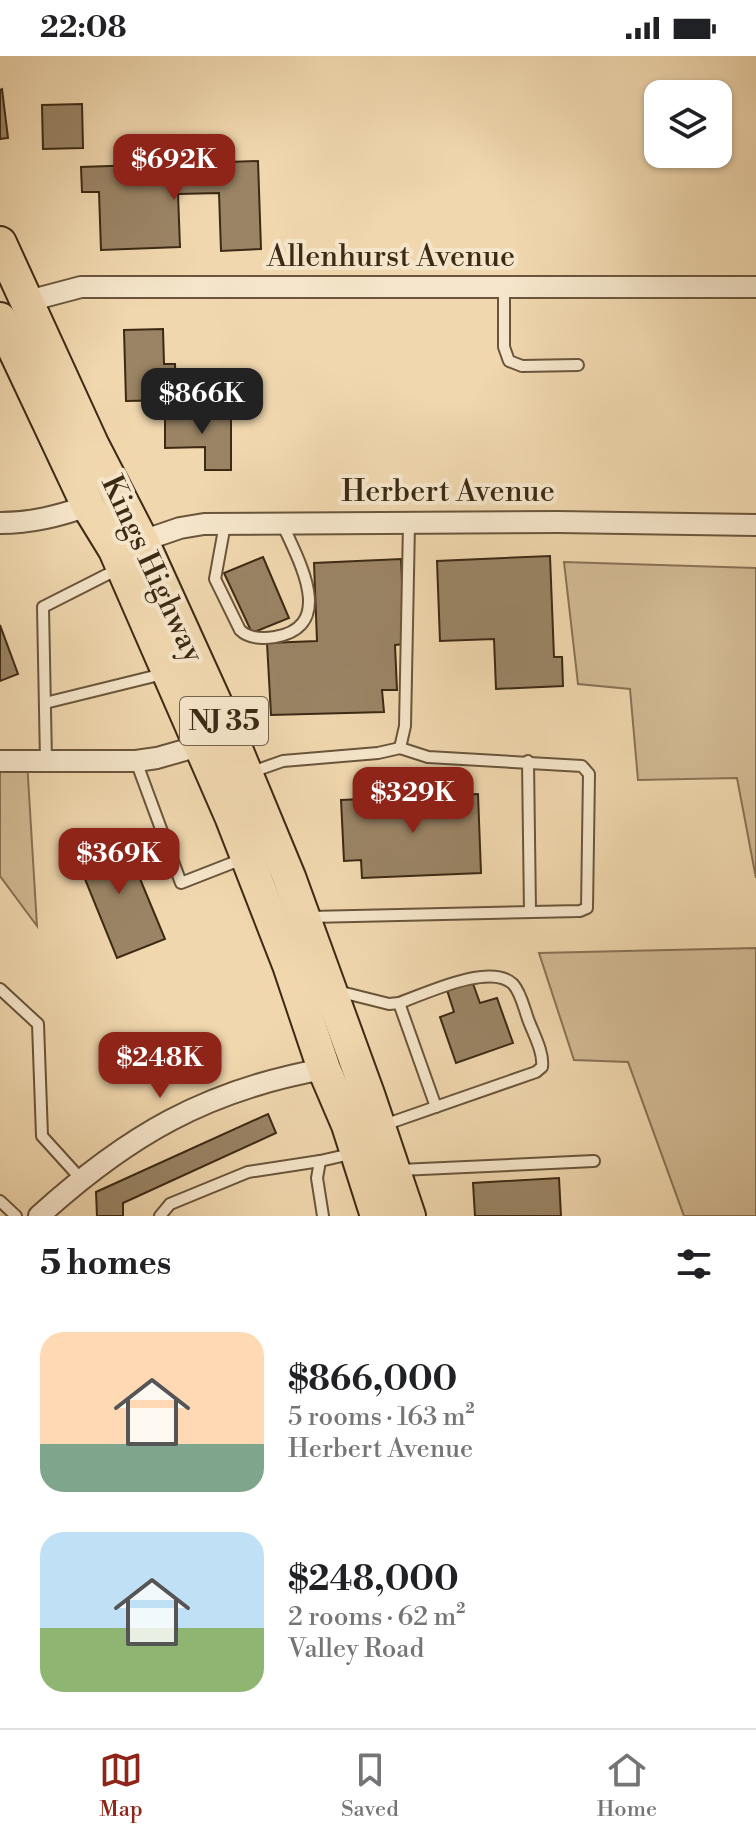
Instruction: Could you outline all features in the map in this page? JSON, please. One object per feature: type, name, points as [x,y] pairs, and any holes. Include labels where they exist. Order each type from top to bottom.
[{"type":"main road","name":"Kings Highway","points":[[0,243],[92,444],[142,541],[246,774],[330,989],[409,1216]]},
{"type":"main road","name":"Kings Highway","points":[[0,319],[88,506],[122,567],[169,672],[289,965],[377,1216]]},
{"type":"street","name":"Allenhurst Avenue","points":[[28,301],[81,287],[756,287]]},
{"type":"street","points":[[0,523],[50,519],[88,506]]},
{"type":"street","name":"Herbert Avenue","points":[[142,541],[180,528],[225,524],[558,522],[756,525]]},
{"type":"street","points":[[0,761],[136,761],[199,746]]},
{"type":"street","points":[[39,1216],[81,1179],[140,1136],[190,1109],[256,1084],[324,1069]]},
{"type":"lane","points":[[504,287],[504,347],[509,361],[522,366],[578,365]]},
{"type":"lane","points":[[225,524],[215,579],[240,630],[246,636],[256,638],[278,636],[301,626],[307,617],[308,589],[282,523]]},
{"type":"lane","points":[[400,748],[405,726],[409,524]]},
{"type":"lane","points":[[46,761],[43,607],[122,567]]},
{"type":"lane","points":[[45,703],[169,672]]},
{"type":"lane","points":[[246,774],[283,761],[378,753],[400,748],[428,757],[582,766],[589,774],[587,908],[580,911],[303,917]]},
{"type":"lane","points":[[136,761],[181,883],[247,858]]},
{"type":"lane","points":[[528,761],[530,912]]},
{"type":"lane","points":[[330,989],[389,1004],[473,977],[500,977],[511,982],[518,992],[541,1053],[542,1067],[536,1072],[379,1127]]},
{"type":"lane","points":[[0,989],[38,1024],[42,1136],[81,1179]]},
{"type":"lane","points":[[399,1003],[436,1107]]},
{"type":"lane","points":[[160,1216],[170,1204],[248,1172],[357,1152]]},
{"type":"lane","points":[[320,1161],[317,1178],[323,1216]]},
{"type":"lane","points":[[394,1170],[594,1161]]},
{"type":"lane","points":[[0,1201],[16,1216]]},
{"type":"shaded area","points":[[564,562],[756,568],[756,878],[737,778],[638,780],[630,689],[578,684]]},
{"type":"shaded area","points":[[27,761],[37,926],[0,876],[0,762]]},
{"type":"shaded area","points":[[756,948],[756,1216],[684,1216],[628,1062],[574,1060],[539,953]]},
{"type":"building","points":[[0,90],[8,138],[0,139]]},
{"type":"building","points":[[82,104],[83,148],[43,149],[42,105]]},
{"type":"building","points":[[258,161],[261,249],[221,251],[219,193],[178,194],[180,247],[101,250],[99,192],[82,192],[81,167]]},
{"type":"building","points":[[163,329],[164,364],[175,364],[176,400],[126,401],[124,330]]},
{"type":"building","points":[[231,412],[231,470],[205,470],[205,447],[165,448],[165,413]]},
{"type":"building","points":[[550,556],[554,657],[562,657],[563,686],[496,689],[494,639],[440,641],[437,561]]},
{"type":"building","points":[[263,557],[289,618],[252,633],[224,573]]},
{"type":"building","points":[[401,559],[405,644],[395,645],[397,690],[382,690],[384,712],[271,715],[267,643],[317,641],[314,563]]},
{"type":"building","points":[[0,625],[18,674],[0,681]]},
{"type":"building","points":[[478,794],[481,873],[362,878],[361,860],[344,861],[341,800]]},
{"type":"building","points":[[121,833],[165,939],[117,958],[74,852]]},
{"type":"building","points":[[472,981],[480,1003],[497,998],[513,1043],[456,1063],[440,1017],[454,1012],[447,990]]},
{"type":"building","points":[[268,1114],[276,1133],[123,1203],[123,1216],[97,1216],[96,1192]]},
{"type":"building","points":[[559,1178],[561,1216],[475,1216],[473,1183]]}]
